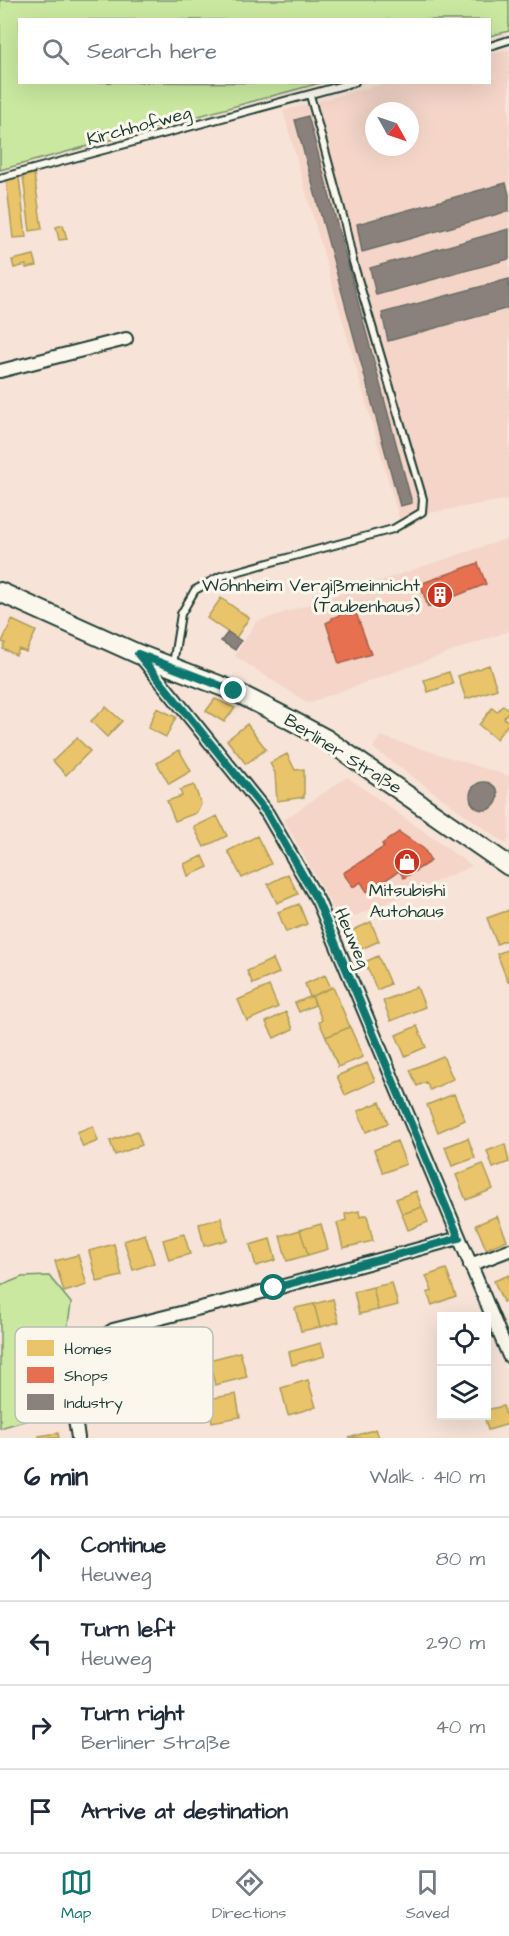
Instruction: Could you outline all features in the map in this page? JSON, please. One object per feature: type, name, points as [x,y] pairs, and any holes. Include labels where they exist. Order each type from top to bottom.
[{"type":"main road","name":"Berliner Straße","points":[[0,592],[138,654],[234,691],[326,739],[509,866]]},
{"type":"street","points":[[0,371],[126,339]]},
{"type":"street","name":"Heuweg","points":[[138,654],[267,813],[318,902],[509,1356]]},
{"type":"street","points":[[125,1327],[459,1238]]},
{"type":"street","points":[[470,1264],[509,1250]]},
{"type":"street","points":[[76,1423],[78,1438]]},
{"type":"lane","points":[[491,45],[509,40]]},
{"type":"lane","name":"Kirchhofweg","points":[[0,177],[348,84]]},
{"type":"lane","points":[[172,667],[181,614],[195,590],[221,576],[393,529],[422,512],[423,499],[353,262],[310,95]]},
{"type":"shaded area","points":[[509,49],[509,499],[399,518],[283,111],[382,84],[491,84],[491,54]]},
{"type":"shaded area","points":[[509,538],[509,631],[308,703],[235,656],[256,622]]},
{"type":"shaded area","points":[[380,736],[509,776],[509,839],[506,844],[373,748]]},
{"type":"shaded area","points":[[347,777],[472,866],[341,922],[284,820]]},
{"type":"green space","points":[[0,0],[509,0],[509,31],[491,36],[491,18],[18,18],[18,84],[316,84],[0,170]]},
{"type":"green space","points":[[49,1276],[71,1303],[68,1327],[15,1327],[15,1423],[17,1423],[0,1428],[0,1286],[22,1277]]},
{"type":"building: Homes","points":[[34,174],[42,229],[30,231],[23,176]]},
{"type":"building: Homes","points":[[19,177],[26,237],[13,238],[6,178]]},
{"type":"building: Homes","points":[[63,225],[67,239],[59,240],[56,227]]},
{"type":"building: Homes","points":[[34,255],[37,266],[26,268],[26,265],[14,268],[12,260]]},
{"type":"building: Homes","points":[[221,598],[249,618],[236,638],[207,618]]},
{"type":"building: Homes","points":[[12,620],[36,631],[26,652],[19,649],[16,655],[3,649],[5,643],[2,642]]},
{"type":"building: Homes","points":[[489,665],[497,689],[466,699],[458,676]]},
{"type":"building: Homes","points":[[449,672],[453,684],[428,692],[424,680]]},
{"type":"building: Homes","points":[[215,699],[235,708],[224,722],[206,711]]},
{"type":"building: Homes","points":[[503,705],[509,710],[504,718],[509,723],[496,739],[479,725],[492,708],[497,712]]},
{"type":"building: Homes","points":[[106,707],[122,721],[107,737],[91,721]]},
{"type":"building: Homes","points":[[157,708],[176,717],[166,737],[148,728]]},
{"type":"building: Homes","points":[[247,724],[266,749],[246,764],[227,740]]},
{"type":"building: Homes","points":[[77,738],[90,751],[66,775],[53,761]]},
{"type":"building: Homes","points":[[179,750],[191,771],[169,784],[157,763]]},
{"type":"building: Homes","points":[[287,754],[295,770],[304,769],[304,797],[277,801],[275,773],[270,763]]},
{"type":"building: Homes","points":[[194,785],[201,804],[196,813],[175,821],[167,801],[182,796],[180,790]]},
{"type":"building: Homes","points":[[217,816],[227,836],[204,847],[194,827]]},
{"type":"building: Homes","points":[[257,836],[271,864],[242,878],[228,851]]},
{"type":"building: Homes","points":[[203,856],[208,867],[188,876],[184,864]]},
{"type":"building: Homes","points":[[288,874],[298,894],[277,903],[268,884]]},
{"type":"building: Homes","points":[[299,904],[307,924],[286,932],[278,912]]},
{"type":"building: Homes","points":[[509,910],[509,939],[497,944],[487,918]]},
{"type":"building: Homes","points":[[371,922],[379,941],[359,950],[351,931]]},
{"type":"building: Homes","points":[[509,949],[509,982],[508,982],[497,954]]},
{"type":"building: Homes","points":[[378,956],[390,984],[377,990],[365,962]]},
{"type":"building: Homes","points":[[273,959],[279,973],[253,984],[247,971]]},
{"type":"building: Homes","points":[[325,975],[331,988],[310,997],[305,984]]},
{"type":"building: Homes","points":[[269,986],[278,1007],[247,1021],[238,1000]]},
{"type":"building: Homes","points":[[333,987],[350,1027],[326,1037],[312,996]]},
{"type":"building: Homes","points":[[417,987],[425,1007],[391,1021],[383,1001]]},
{"type":"building: Homes","points":[[312,996],[315,1005],[299,1012],[295,1003]]},
{"type":"building: Homes","points":[[286,1012],[293,1029],[274,1038],[266,1022]]},
{"type":"building: Homes","points":[[417,1026],[426,1047],[405,1056],[396,1035]]},
{"type":"building: Homes","points":[[350,1027],[363,1057],[338,1067],[326,1037]]},
{"type":"building: Homes","points":[[443,1056],[453,1079],[430,1090],[426,1082],[417,1086],[410,1070]]},
{"type":"building: Homes","points":[[367,1063],[375,1081],[345,1095],[337,1076]]},
{"type":"building: Homes","points":[[454,1094],[465,1120],[438,1132],[427,1105]]},
{"type":"building: Homes","points":[[380,1102],[388,1123],[366,1132],[358,1111]]},
{"type":"building: Homes","points":[[93,1126],[98,1141],[83,1147],[77,1132]]},
{"type":"building: Homes","points":[[137,1131],[142,1145],[115,1155],[110,1141]]},
{"type":"building: Homes","points":[[468,1138],[475,1158],[452,1166],[445,1147]]},
{"type":"building: Homes","points":[[397,1141],[406,1164],[383,1173],[374,1150]]},
{"type":"building: Homes","points":[[505,1144],[509,1162],[493,1168],[487,1151]]},
{"type":"building: Homes","points":[[483,1164],[493,1189],[466,1200],[456,1175]]},
{"type":"building: Homes","points":[[416,1191],[422,1207],[402,1214],[396,1199]]},
{"type":"building: Homes","points":[[422,1207],[428,1222],[408,1230],[402,1214]]},
{"type":"building: Homes","points":[[359,1211],[360,1217],[367,1215],[373,1241],[343,1248],[337,1223],[346,1220],[345,1214]]},
{"type":"building: Homes","points":[[497,1216],[507,1240],[486,1249],[476,1225]]},
{"type":"building: Homes","points":[[221,1218],[227,1240],[204,1246],[199,1224]]},
{"type":"building: Homes","points":[[321,1224],[328,1249],[308,1255],[300,1230]]},
{"type":"building: Homes","points":[[300,1230],[308,1255],[287,1261],[280,1236]]},
{"type":"building: Homes","points":[[145,1234],[154,1263],[133,1270],[124,1241]]},
{"type":"building: Homes","points":[[184,1234],[190,1254],[169,1260],[163,1240]]},
{"type":"building: Homes","points":[[270,1239],[276,1260],[256,1266],[250,1245]]},
{"type":"building: Homes","points":[[114,1244],[122,1276],[97,1282],[89,1251]]},
{"type":"building: Homes","points":[[78,1255],[87,1285],[64,1292],[55,1261]]},
{"type":"building: Homes","points":[[446,1269],[456,1296],[432,1305],[427,1293],[432,1291],[426,1276]]},
{"type":"building: Homes","points":[[509,1275],[509,1299],[503,1302],[494,1281]]},
{"type":"building: Homes","points":[[392,1283],[398,1305],[378,1310],[373,1287]]},
{"type":"building: Homes","points":[[373,1287],[378,1310],[359,1314],[354,1292]]},
{"type":"building: Homes","points":[[333,1299],[339,1322],[320,1327],[314,1304]]},
{"type":"building: Homes","points":[[314,1304],[320,1327],[301,1331],[295,1308]]},
{"type":"building: Homes","points":[[321,1343],[325,1356],[292,1365],[289,1352]]},
{"type":"building: Homes","points":[[240,1352],[247,1377],[215,1385],[213,1359]]},
{"type":"building: Homes","points":[[308,1380],[316,1407],[288,1415],[281,1388]]},
{"type":"building: Homes","points":[[236,1394],[240,1417],[213,1422],[213,1398]]},
{"type":"building: Homes","points":[[503,1406],[509,1424],[488,1430],[485,1420],[491,1420],[491,1409]]},
{"type":"building: Homes","points":[[376,1429],[379,1438],[349,1438]]},
{"type":"building: Homes","points":[[58,1433],[59,1438],[39,1438],[39,1436]]},
{"type":"building: Shops","name":"Wohnheim Vergißmeinnicht (Taubenhaus)","points":[[478,563],[486,584],[428,607],[420,584]]},
{"type":"building: Shops","points":[[348,609],[350,615],[356,613],[371,654],[339,664],[326,623]]},
{"type":"building: Shops","points":[[399,832],[424,849],[431,861],[404,878],[399,871],[367,892],[361,882],[353,887],[343,873],[384,847],[382,844]]},
{"type":"building: Industry","points":[[308,116],[412,503],[400,506],[295,120]]},
{"type":"building: Industry","points":[[506,183],[509,194],[509,211],[362,252],[357,224]]},
{"type":"building: Industry","points":[[509,229],[509,259],[376,295],[370,268]]},
{"type":"building: Industry","points":[[509,279],[509,308],[388,341],[382,313]]},
{"type":"building: Industry","points":[[228,632],[241,641],[235,650],[221,641]]},
{"type":"building: Industry","points":[[484,782],[494,786],[498,796],[494,806],[484,810],[474,806],[470,796],[474,786]]},
{"type":"place","name":"Wohnheim Vergißmeinnicht (Taubenhaus)","points":[[440,595]]},
{"type":"place","name":"Mitsubishi Autohaus","points":[[407,862]]},
{"type":"route","points":[[234,691],[138,654],[267,813],[318,902],[459,1238],[274,1288]]}]
